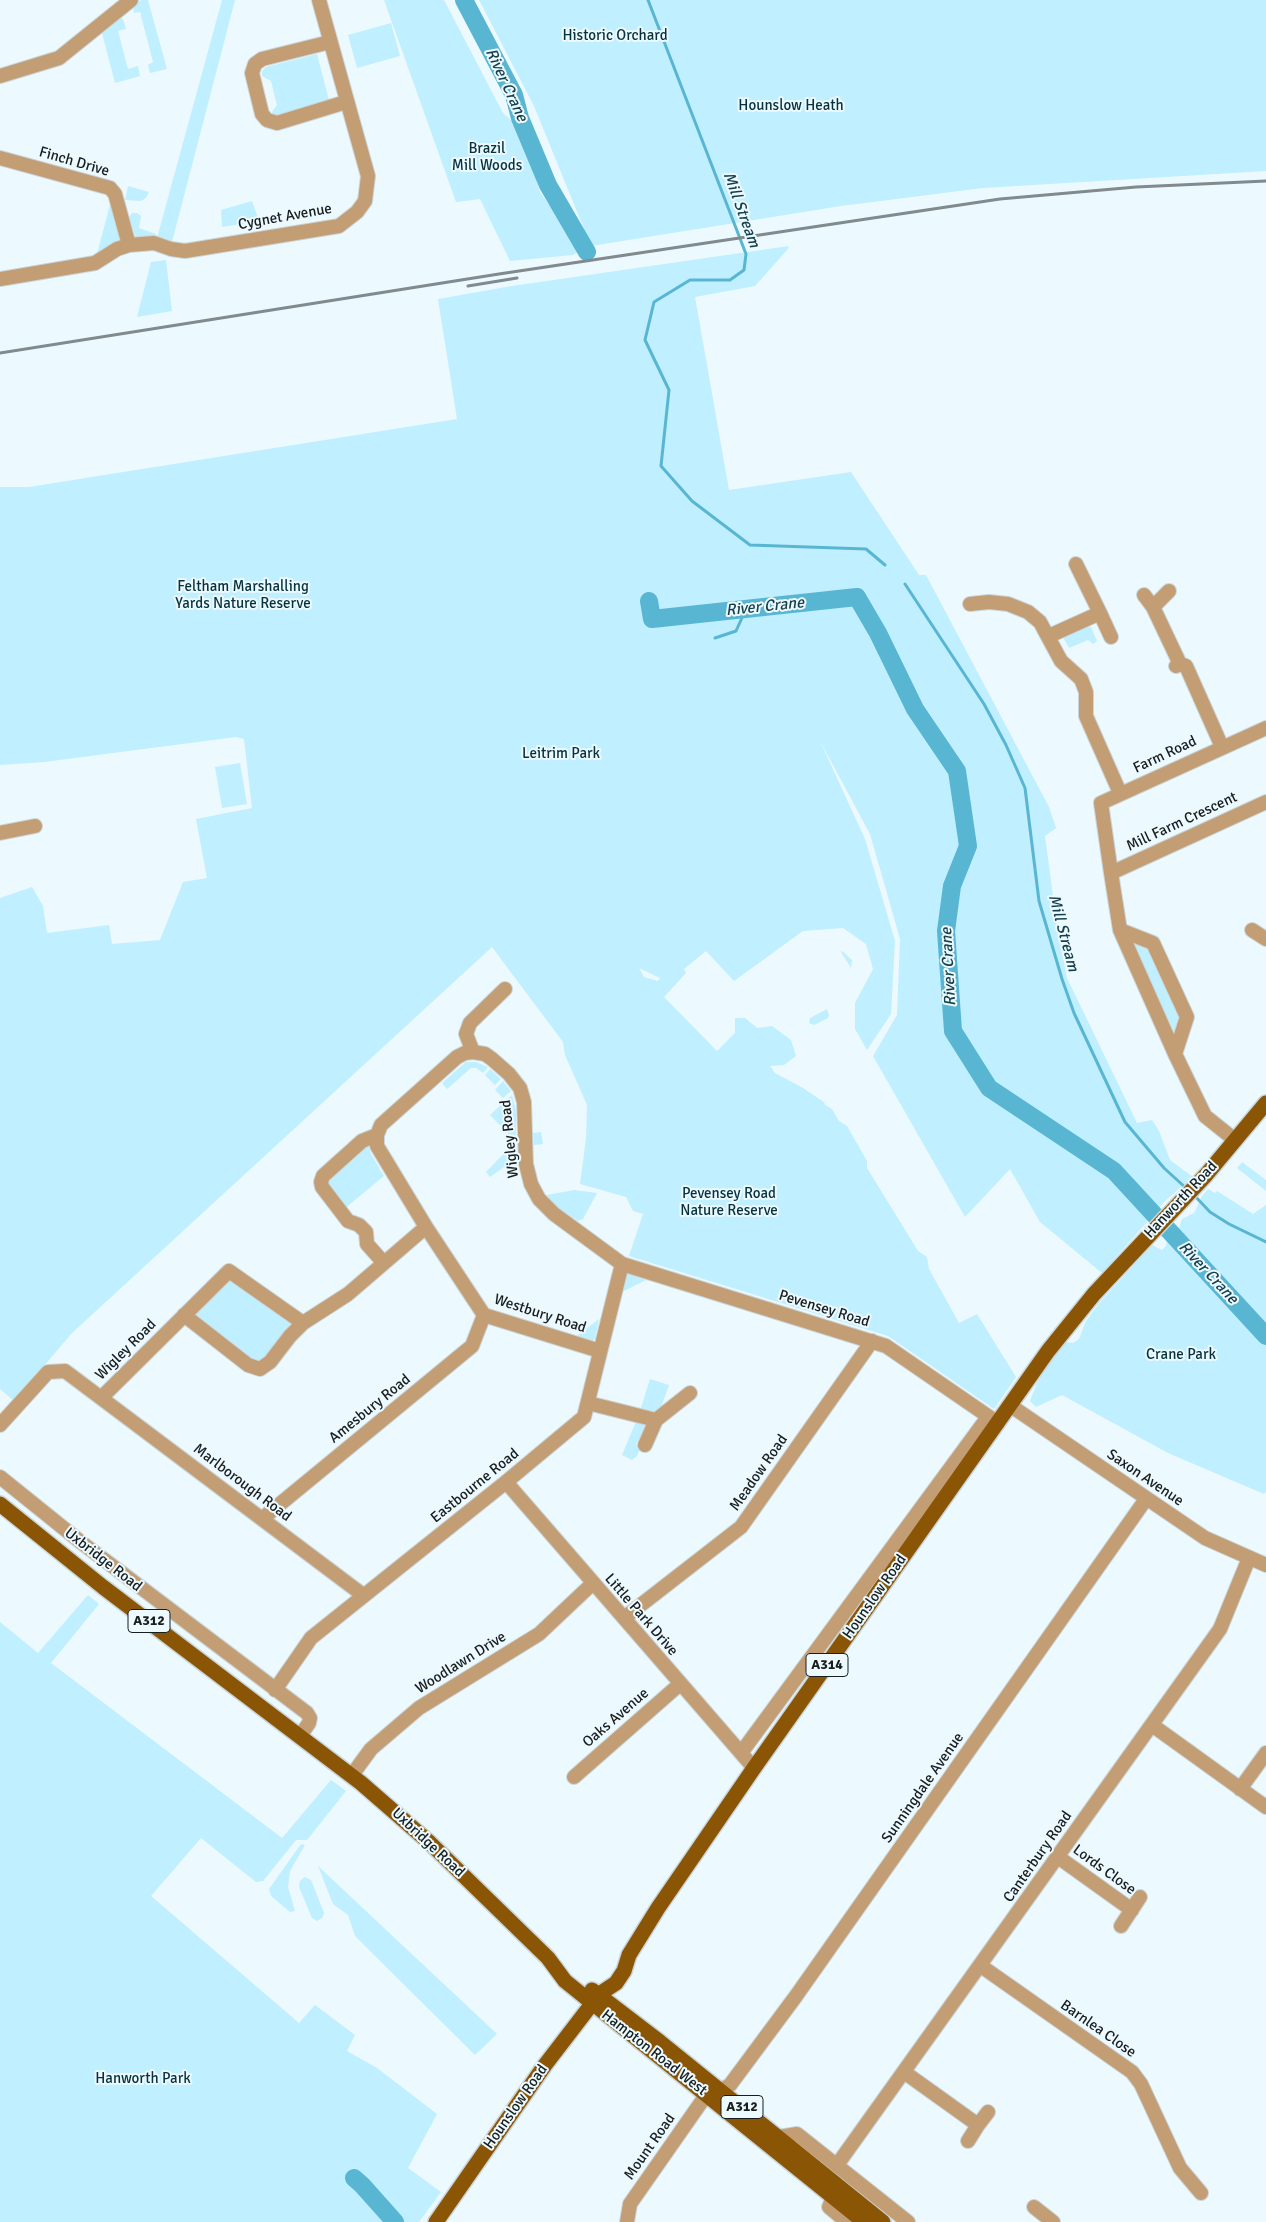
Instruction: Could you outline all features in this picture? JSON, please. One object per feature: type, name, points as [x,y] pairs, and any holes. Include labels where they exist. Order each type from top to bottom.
[{"type":"main road","name":"Hanworth Road","points":[[1094,1294],[1169,1215],[1266,1104]]},
{"type":"main road","name":"Hounslow Road","points":[[436,2222],[545,2066],[595,1999],[616,1983],[624,1971],[629,1955],[658,1908],[993,1420],[1011,1406],[1048,1351],[1094,1294]]},
{"type":"main road","name":"Uxbridge Road","points":[[0,1504],[103,1587],[352,1775],[430,1843],[548,1958],[595,1999]]},
{"type":"main road","name":"Hampton Road West","points":[[595,1999],[715,2093],[841,2187],[864,2222]]},
{"type":"main road","name":"Hampton Road West","points":[[715,2093],[779,2137],[883,2222]]},
{"type":"street","points":[[0,76],[59,58],[131,0]]},
{"type":"street","name":"Cygnet Avenue","points":[[0,279],[95,263],[117,249],[129,245],[154,244],[186,251],[339,226],[357,212],[365,201],[368,176],[346,102],[340,72],[330,42],[320,0]]},
{"type":"street","points":[[330,42],[262,59],[255,64],[252,73],[262,114],[266,120],[277,123],[346,102]]},
{"type":"street","name":"Finch Drive","points":[[0,158],[110,188],[115,194],[129,245]]},
{"type":"street","points":[[1076,564],[1111,637]]},
{"type":"street","points":[[1152,607],[1169,591]]},
{"type":"street","name":"Farm Road","points":[[1144,595],[1152,607],[1178,665],[1186,666],[1222,747]]},
{"type":"street","points":[[970,604],[989,602],[1008,604],[1028,612],[1040,622],[1048,636],[1100,613]]},
{"type":"street","name":"Farm Road","points":[[1048,636],[1061,661],[1081,679],[1086,692],[1086,716],[1120,793]]},
{"type":"street","name":"Farm Road","points":[[1101,803],[1266,728]]},
{"type":"street","name":"Mill Farm Crescent","points":[[1111,873],[1266,802]]},
{"type":"street","name":"Mill Farm Crescent","points":[[1101,803],[1120,930],[1175,1054],[1205,1116],[1235,1140]]},
{"type":"street","points":[[0,832],[35,826]]},
{"type":"street","points":[[1120,930],[1154,943],[1187,1017],[1175,1054]]},
{"type":"street","points":[[1252,930],[1266,940]]},
{"type":"street","points":[[184,1315],[248,1365],[260,1369],[270,1362],[290,1336],[303,1323],[348,1294],[426,1226],[377,1146],[377,1135],[381,1125],[457,1057],[473,1052],[466,1034],[470,1023],[506,989]]},
{"type":"street","name":"Wigley Road","points":[[473,1052],[485,1054],[520,1088],[524,1102],[526,1164],[531,1184],[539,1199],[554,1214],[622,1264]]},
{"type":"street","points":[[377,1135],[362,1141],[323,1176],[320,1182],[348,1221],[359,1225],[366,1232],[367,1244],[383,1262]]},
{"type":"street","name":"Westbury Road","points":[[426,1226],[484,1315],[600,1351]]},
{"type":"street","name":"Pevensey Road","points":[[622,1264],[886,1346],[993,1420]]},
{"type":"street","name":"Eastbourne Road","points":[[275,1690],[311,1638],[584,1417],[622,1264]]},
{"type":"street","name":"Wigley Road","points":[[0,1425],[48,1372],[65,1371],[101,1398],[232,1267],[303,1323]]},
{"type":"street","name":"Amesbury Road","points":[[263,1518],[472,1346],[484,1315]]},
{"type":"street","name":"Meadow Road","points":[[624,1618],[741,1527],[872,1341]]},
{"type":"street","points":[[645,1445],[656,1420],[663,1416],[671,1406],[690,1394]]},
{"type":"street","name":"Marlborough Road","points":[[101,1398],[363,1595]]},
{"type":"street","points":[[588,1404],[656,1420]]},
{"type":"street","name":"Saxon Avenue","points":[[1011,1406],[1205,1538],[1266,1565]]},
{"type":"street","points":[[741,1753],[993,1420]]},
{"type":"street","name":"Uxbridge Road","points":[[0,1477],[89,1550],[308,1713],[309,1723],[300,1736]]},
{"type":"street","name":"Little Park Drive","points":[[506,1482],[592,1584],[624,1618],[754,1768]]},
{"type":"street","name":"Sunningdale Avenue","points":[[715,2093],[730,2085],[796,1996],[1146,1499]]},
{"type":"street","name":"Canterbury Road","points":[[837,2166],[1220,1630],[1249,1558]]},
{"type":"street","name":"Woodlawn Drive","points":[[352,1775],[371,1749],[419,1708],[539,1634],[592,1584]]},
{"type":"street","name":"Oaks Avenue","points":[[574,1777],[680,1684]]},
{"type":"street","points":[[1152,1725],[1266,1807]]},
{"type":"street","points":[[1240,1789],[1266,1753]]},
{"type":"street","name":"Lords Close","points":[[1058,1857],[1132,1910]]},
{"type":"street","name":"Lords Close","points":[[1121,1926],[1140,1897]]},
{"type":"street","name":"Barnlea Close","points":[[981,1966],[1132,2072],[1141,2084],[1180,2168],[1201,2193]]},
{"type":"street","points":[[904,2072],[978,2125]]},
{"type":"street","name":"Mount Road","points":[[627,2222],[630,2204],[702,2101],[715,2093]]},
{"type":"street","points":[[968,2141],[988,2112]]},
{"type":"street","name":"Hampton Road West","points":[[779,2137],[797,2134],[837,2166],[841,2187],[908,2222]]},
{"type":"street","points":[[841,2187],[829,2207],[847,2222]]},
{"type":"street","points":[[1034,2207],[1053,2222]]},
{"type":"green space","points":[[141,0],[148,0],[167,69],[150,73],[148,65],[153,62],[140,12],[134,13],[133,5]]},
{"type":"green space","points":[[222,0],[235,0],[172,242],[157,238]]},
{"type":"green space","name":"Brazil Mill Woods","points":[[384,0],[444,0],[503,113],[522,130],[540,192],[581,250],[573,255],[510,261],[480,199],[456,202]]},
{"type":"green space","name":"Hounslow Heath","points":[[479,0],[1266,0],[1266,171],[983,188],[841,206],[591,246],[534,106]]},
{"type":"green space","points":[[120,18],[123,19],[126,29],[118,31],[128,69],[138,66],[140,76],[115,83],[102,33]]},
{"type":"green space","points":[[391,23],[400,56],[357,68],[348,35]]},
{"type":"green space","points":[[317,54],[330,104],[274,117],[272,112],[277,105],[271,81],[262,76],[262,71],[266,67]]},
{"type":"green space","points":[[128,186],[149,192],[146,198],[141,201],[125,200]]},
{"type":"green space","points":[[111,201],[121,240],[97,254]]},
{"type":"green space","points":[[252,201],[259,221],[222,227],[221,210]]},
{"type":"green space","points":[[132,213],[137,213],[141,216],[139,228],[156,234],[154,239],[136,238],[129,217]]},
{"type":"green space","name":"Leitrim Park","points":[[789,246],[755,286],[695,297],[729,490],[851,472],[919,575],[926,575],[1049,807],[1056,828],[1045,836],[1057,926],[1067,978],[1137,1123],[1152,1120],[1159,1131],[1170,1160],[1193,1177],[1167,1199],[1102,1273],[1040,1222],[1010,1169],[965,1217],[873,1056],[897,1015],[900,939],[870,834],[820,741],[865,839],[895,941],[891,1014],[867,1050],[855,1029],[855,1003],[873,969],[866,944],[843,928],[803,931],[734,981],[706,951],[684,969],[686,973],[664,997],[717,1051],[735,1033],[735,1018],[745,1018],[757,1028],[772,1026],[791,1040],[796,1056],[784,1065],[770,1066],[775,1073],[803,1088],[825,1103],[832,1109],[839,1121],[847,1126],[867,1161],[867,1168],[918,1251],[927,1257],[929,1269],[959,1323],[977,1314],[1016,1377],[994,1409],[888,1336],[629,1256],[643,1214],[633,1211],[626,1197],[580,1184],[586,1138],[587,1105],[565,1055],[563,1042],[492,947],[72,1333],[14,1401],[0,1389],[0,898],[32,887],[43,906],[47,933],[109,925],[112,944],[160,940],[183,882],[207,878],[196,819],[252,808],[244,739],[236,737],[44,762],[0,765],[0,487],[29,487],[457,419],[438,299],[512,286]],"holes":[[[639,968],[660,978],[658,981],[644,977]]]},
{"type":"green space","points":[[166,260],[172,311],[137,317],[151,262]]},
{"type":"green space","points":[[1087,626],[1091,627],[1097,641],[1093,644],[1088,640],[1069,648],[1064,639],[1065,636]]},
{"type":"green space","points":[[240,763],[247,804],[222,808],[215,767]]},
{"type":"green space","points":[[1132,940],[1149,947],[1182,1016],[1175,1035]]},
{"type":"green space","points":[[841,952],[852,960],[851,968]]},
{"type":"green space","points":[[827,1009],[828,1018],[814,1025],[809,1023],[810,1018]]},
{"type":"green space","points":[[466,1062],[476,1062],[488,1067],[483,1073],[476,1068],[471,1068],[447,1089],[442,1083]]},
{"type":"green space","points":[[490,1069],[501,1079],[495,1085],[485,1075]]},
{"type":"green space","points":[[503,1081],[511,1091],[503,1098],[495,1090]]},
{"type":"green space","points":[[512,1095],[516,1110],[515,1141],[490,1115]]},
{"type":"green space","points":[[541,1132],[543,1144],[534,1145],[533,1133]]},
{"type":"green space","points":[[513,1144],[517,1146],[518,1166],[510,1166],[507,1169],[504,1167],[490,1177],[486,1172]]},
{"type":"green space","points":[[362,1145],[368,1145],[384,1176],[344,1209],[324,1186],[327,1177]]},
{"type":"green space","points":[[1242,1162],[1266,1180],[1266,1191],[1237,1168]]},
{"type":"green space","name":"Crane Park","points":[[1208,1189],[1215,1193],[1217,1191],[1253,1214],[1266,1205],[1266,1492],[1264,1494],[1168,1453],[1062,1395],[1036,1407],[1030,1401],[1037,1383],[1049,1362],[1065,1342],[1073,1343],[1079,1339],[1086,1321],[1100,1302],[1152,1245],[1162,1250],[1166,1246],[1167,1241],[1177,1234],[1182,1219],[1194,1213],[1202,1196]]},
{"type":"green space","points":[[574,1190],[597,1193],[583,1219],[578,1221],[559,1209],[547,1195]]},
{"type":"green space","points":[[626,1273],[646,1280],[620,1293]]},
{"type":"green space","points":[[224,1282],[236,1282],[290,1318],[290,1329],[261,1362],[250,1360],[196,1317],[196,1309]]},
{"type":"green space","points":[[599,1319],[595,1339],[591,1341],[579,1338],[578,1335]]},
{"type":"green space","points":[[650,1379],[669,1385],[659,1413],[640,1411]]},
{"type":"green space","points":[[637,1419],[645,1423],[645,1428],[636,1444],[640,1448],[637,1456],[632,1460],[622,1455]]},
{"type":"green space","name":"Hanworth Park","points":[[88,1595],[99,1604],[51,1663],[282,1838],[331,1780],[346,1791],[307,1840],[296,1840],[263,1881],[256,1882],[201,1838],[151,1896],[299,2023],[315,2005],[355,2035],[347,2051],[377,2068],[437,2114],[408,2168],[441,2192],[419,2222],[0,2222],[0,1622],[38,1653]]},
{"type":"green space","points":[[301,1844],[305,1845],[290,1871],[288,1887],[295,1911],[290,1912],[271,1896],[269,1889]]},
{"type":"green space","points":[[318,1866],[497,2034],[475,2055],[355,1936],[348,1915],[333,1904]]},
{"type":"green space","points":[[305,1877],[311,1880],[324,1913],[322,1918],[317,1921],[312,1918],[299,1887],[300,1881]]},
{"type":"waterway","name":"River Crane","points":[[464,0],[514,95],[520,118],[548,185],[587,252]]},
{"type":"waterway","name":"Mill Stream","points":[[648,0],[746,254],[744,270],[730,280],[690,280],[654,302],[645,340],[669,390],[661,466],[692,501],[750,545],[866,549],[885,565]]},
{"type":"waterway","name":"Mill Stream","points":[[905,584],[984,704],[1006,745],[1025,788],[1039,901],[1074,1013],[1125,1122],[1164,1168],[1187,1189]]},
{"type":"waterway","name":"River Crane","points":[[649,601],[652,619],[857,597],[878,633],[915,709],[957,771],[968,846],[952,886],[946,931],[953,1031],[989,1088],[1114,1171],[1266,1336]]},
{"type":"waterway","points":[[715,638],[736,631],[746,609]]},
{"type":"waterway","name":"Mill Stream","points":[[1194,1195],[1210,1212],[1229,1224],[1266,1242]]},
{"type":"waterway","points":[[354,2178],[395,2222]]},
{"type":"railway","points":[[0,353],[499,274],[1000,199],[1136,187],[1266,181]]},
{"type":"railway","points":[[468,286],[517,278]]},
{"type":"park label","name":"Historic Orchard","points":[[615,36]]},
{"type":"park label","name":"Feltham Marshalling Yards Nature Reserve","points":[[243,596]]},
{"type":"park label","name":"Pevensey Road Nature Reserve","points":[[729,1202]]}]
